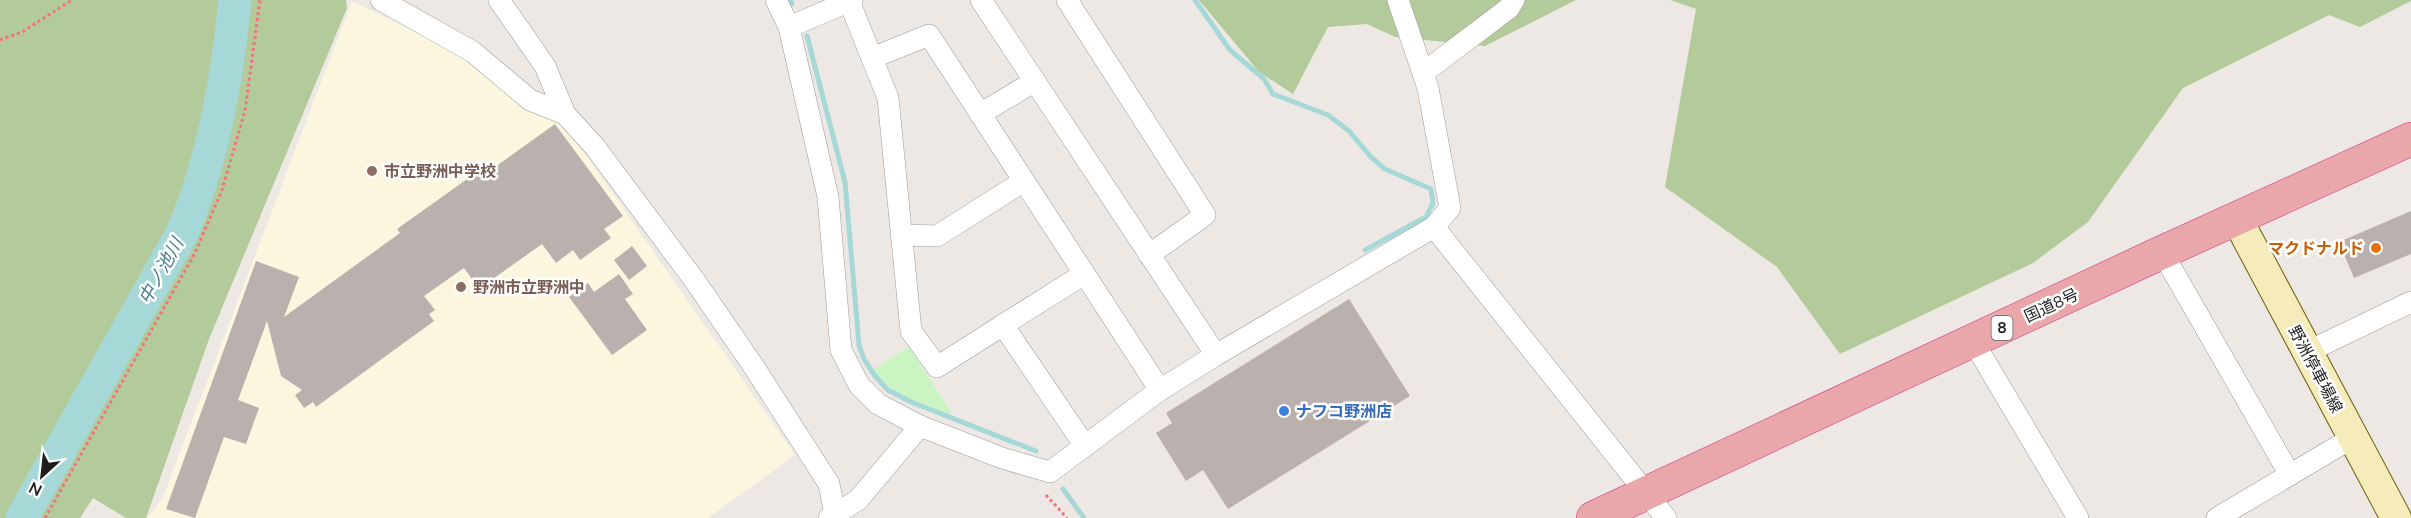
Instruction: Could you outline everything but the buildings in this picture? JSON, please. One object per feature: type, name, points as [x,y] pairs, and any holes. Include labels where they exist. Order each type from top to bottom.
[{"type":"highway","name":"国道8号","points":[[1593,518],[2411,138]]},
{"type":"main road","name":"野洲停車場線","points":[[2237,219],[2396,518]]},
{"type":"street","points":[[381,0],[473,52],[530,100],[565,114]]},
{"type":"street","points":[[499,0],[545,66],[565,114],[596,147],[695,281],[830,484],[833,517],[858,500],[920,426]]},
{"type":"street","points":[[776,0],[789,27],[828,197],[841,350],[859,385],[878,404],[920,426],[1002,458],[1050,472],[1160,390],[1434,227],[1450,208],[1428,88],[1398,0]]},
{"type":"street","points":[[1067,0],[1205,215],[1149,255]]},
{"type":"street","points":[[1423,73],[1509,8],[1514,0]]},
{"type":"street","points":[[789,27],[850,1],[888,98],[911,331],[937,367],[1084,274]]},
{"type":"street","points":[[990,3],[1035,81],[1216,355]]},
{"type":"street","points":[[872,58],[929,35],[1160,390]]},
{"type":"street","points":[[980,114],[1035,81]]},
{"type":"street","points":[[902,235],[937,236],[1023,181]]},
{"type":"street","points":[[1434,227],[1666,518]]},
{"type":"street","points":[[2162,252],[2290,475]]},
{"type":"street","points":[[2307,352],[2411,302]]},
{"type":"street","points":[[1003,325],[1086,446]]},
{"type":"street","points":[[1973,341],[2078,518]]},
{"type":"street","points":[[2217,518],[2352,438]]},
{"type":"path","points":[[0,40],[22,32],[72,0]]},
{"type":"path","points":[[45,518],[195,253],[222,190],[245,111],[260,0]]},
{"type":"path","points":[[1046,495],[1067,518]]},
{"type":"shaded area","name":"野洲市立野洲中","points":[[352,1],[475,61],[561,119],[795,455],[708,518],[148,518],[163,497]]},
{"type":"green space","points":[[0,0],[346,0],[347,8],[209,339],[146,518],[126,518],[93,498],[80,518],[0,518]]},
{"type":"green space","points":[[1199,0],[1576,0],[1485,46],[1395,37],[1367,24],[1328,27],[1293,94],[1259,72]]},
{"type":"green space","points":[[1670,0],[2411,1],[2360,27],[2329,15],[2183,88],[2088,222],[2033,263],[1840,354],[1777,267],[1665,187],[1696,9]]},
{"type":"green space","points":[[909,347],[953,415],[900,393],[872,370]]},
{"type":"waterway","name":"中ノ池川","points":[[22,518],[181,235],[202,179],[217,120],[228,60],[235,0]]},
{"type":"waterway","points":[[790,0],[792,4]]},
{"type":"waterway","points":[[1195,0],[1230,50],[1264,79],[1273,94],[1328,115],[1349,131],[1371,157],[1385,169],[1431,189],[1433,203],[1426,217],[1365,250]]},
{"type":"waterway","points":[[807,36],[845,182],[859,345],[864,359],[888,390],[911,402],[1036,451]]},
{"type":"waterway","points":[[1063,489],[1084,518]]},
{"type":"place","name":"市立野洲中学校","points":[[372,171]]},
{"type":"place","name":"マクドナルド","points":[[2376,248]]},
{"type":"place","name":"野洲市立野洲中","points":[[461,287]]},
{"type":"place","name":"ナフコ野洲店","points":[[1284,411]]}]
